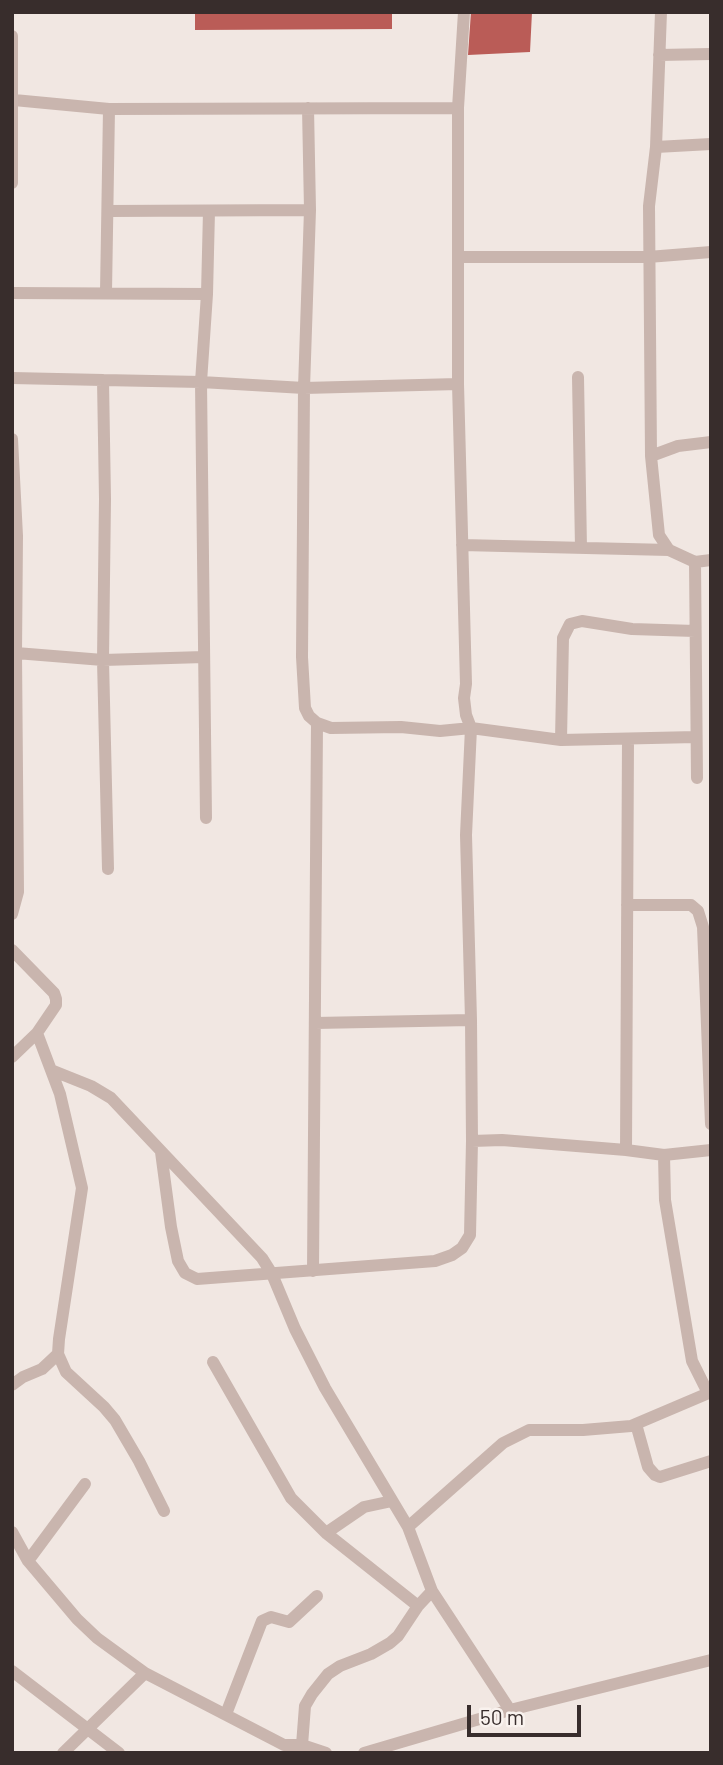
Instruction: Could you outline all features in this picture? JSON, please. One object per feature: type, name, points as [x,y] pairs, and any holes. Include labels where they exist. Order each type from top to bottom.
[{"type":"street","points":[[161,1152],[178,1261],[185,1273],[197,1279],[435,1261],[462,1248],[470,1236],[471,1020],[466,835],[471,728],[464,698],[466,684],[458,384],[458,108],[464,12]]},
{"type":"street","points":[[661,12],[656,146],[649,206],[648,257],[651,456],[659,534],[669,550]]},
{"type":"street","points":[[12,36],[12,183]]},
{"type":"street","points":[[659,55],[711,54]]},
{"type":"street","points":[[14,100],[109,109],[458,108]]},
{"type":"street","points":[[308,108],[310,210],[304,388],[302,657],[305,708],[309,716],[317,723],[331,728],[401,727],[425,731],[471,728],[561,740],[696,737]]},
{"type":"street","points":[[106,292],[109,109]]},
{"type":"street","points":[[656,146],[711,144]]},
{"type":"street","points":[[109,211],[310,210]]},
{"type":"street","points":[[206,818],[201,382],[209,211]]},
{"type":"street","points":[[458,257],[648,257],[711,252]]},
{"type":"street","points":[[12,293],[207,294]]},
{"type":"street","points":[[578,377],[581,548]]},
{"type":"street","points":[[12,378],[201,382],[304,388],[458,384]]},
{"type":"street","points":[[103,380],[103,660],[108,869]]},
{"type":"street","points":[[12,439],[16,653],[14,761],[18,892],[12,914]]},
{"type":"street","points":[[651,456],[678,446],[711,442]]},
{"type":"street","points":[[462,545],[669,550],[695,562],[711,560]]},
{"type":"street","points":[[695,562],[697,778]]},
{"type":"street","points":[[561,740],[563,638],[570,624],[582,621],[632,629],[695,631]]},
{"type":"street","points":[[16,653],[103,660],[204,657]]},
{"type":"street","points":[[313,1271],[317,723]]},
{"type":"street","points":[[626,1150],[628,739]]},
{"type":"street","points":[[627,905],[691,905],[698,911],[703,927],[711,1125]]},
{"type":"street","points":[[12,950],[54,993],[56,999],[56,1005],[37,1034],[12,1057]]},
{"type":"street","points":[[315,1023],[471,1020]]},
{"type":"street","points":[[37,1034],[60,1094],[82,1188],[58,1339],[58,1354],[66,1372],[115,1420],[164,1511]]},
{"type":"street","points":[[51,1070],[91,1086],[111,1098],[262,1258],[326,1388],[408,1527],[432,1591],[510,1710]]},
{"type":"street","points":[[472,1141],[502,1140],[664,1155],[711,1150]]},
{"type":"street","points":[[408,1527],[503,1443],[529,1430],[583,1430],[636,1424],[709,1393],[692,1362],[665,1200],[664,1155]]},
{"type":"street","points":[[12,1385],[42,1369],[58,1354]]},
{"type":"street","points":[[213,1362],[282,1486],[326,1533],[418,1606]]},
{"type":"street","points":[[636,1424],[648,1467],[654,1475],[660,1477],[711,1461]]},
{"type":"street","points":[[28,1561],[85,1484]]},
{"type":"street","points":[[326,1533],[364,1507],[392,1501]]},
{"type":"street","points":[[12,1532],[28,1561],[77,1619],[97,1638],[145,1673],[226,1714],[279,1749],[302,1745],[326,1753]]},
{"type":"street","points":[[302,1745],[305,1706],[328,1674],[390,1643],[432,1591]]},
{"type":"street","points":[[226,1714],[262,1621],[271,1616],[289,1622],[317,1596]]},
{"type":"street","points":[[364,1753],[510,1710],[711,1660]]},
{"type":"street","points":[[12,1671],[119,1753]]},
{"type":"street","points":[[63,1753],[145,1673]]},
{"type":"building","points":[[195,12],[392,12],[392,29],[195,30]]},
{"type":"building","points":[[471,12],[532,12],[530,52],[468,55]]}]
